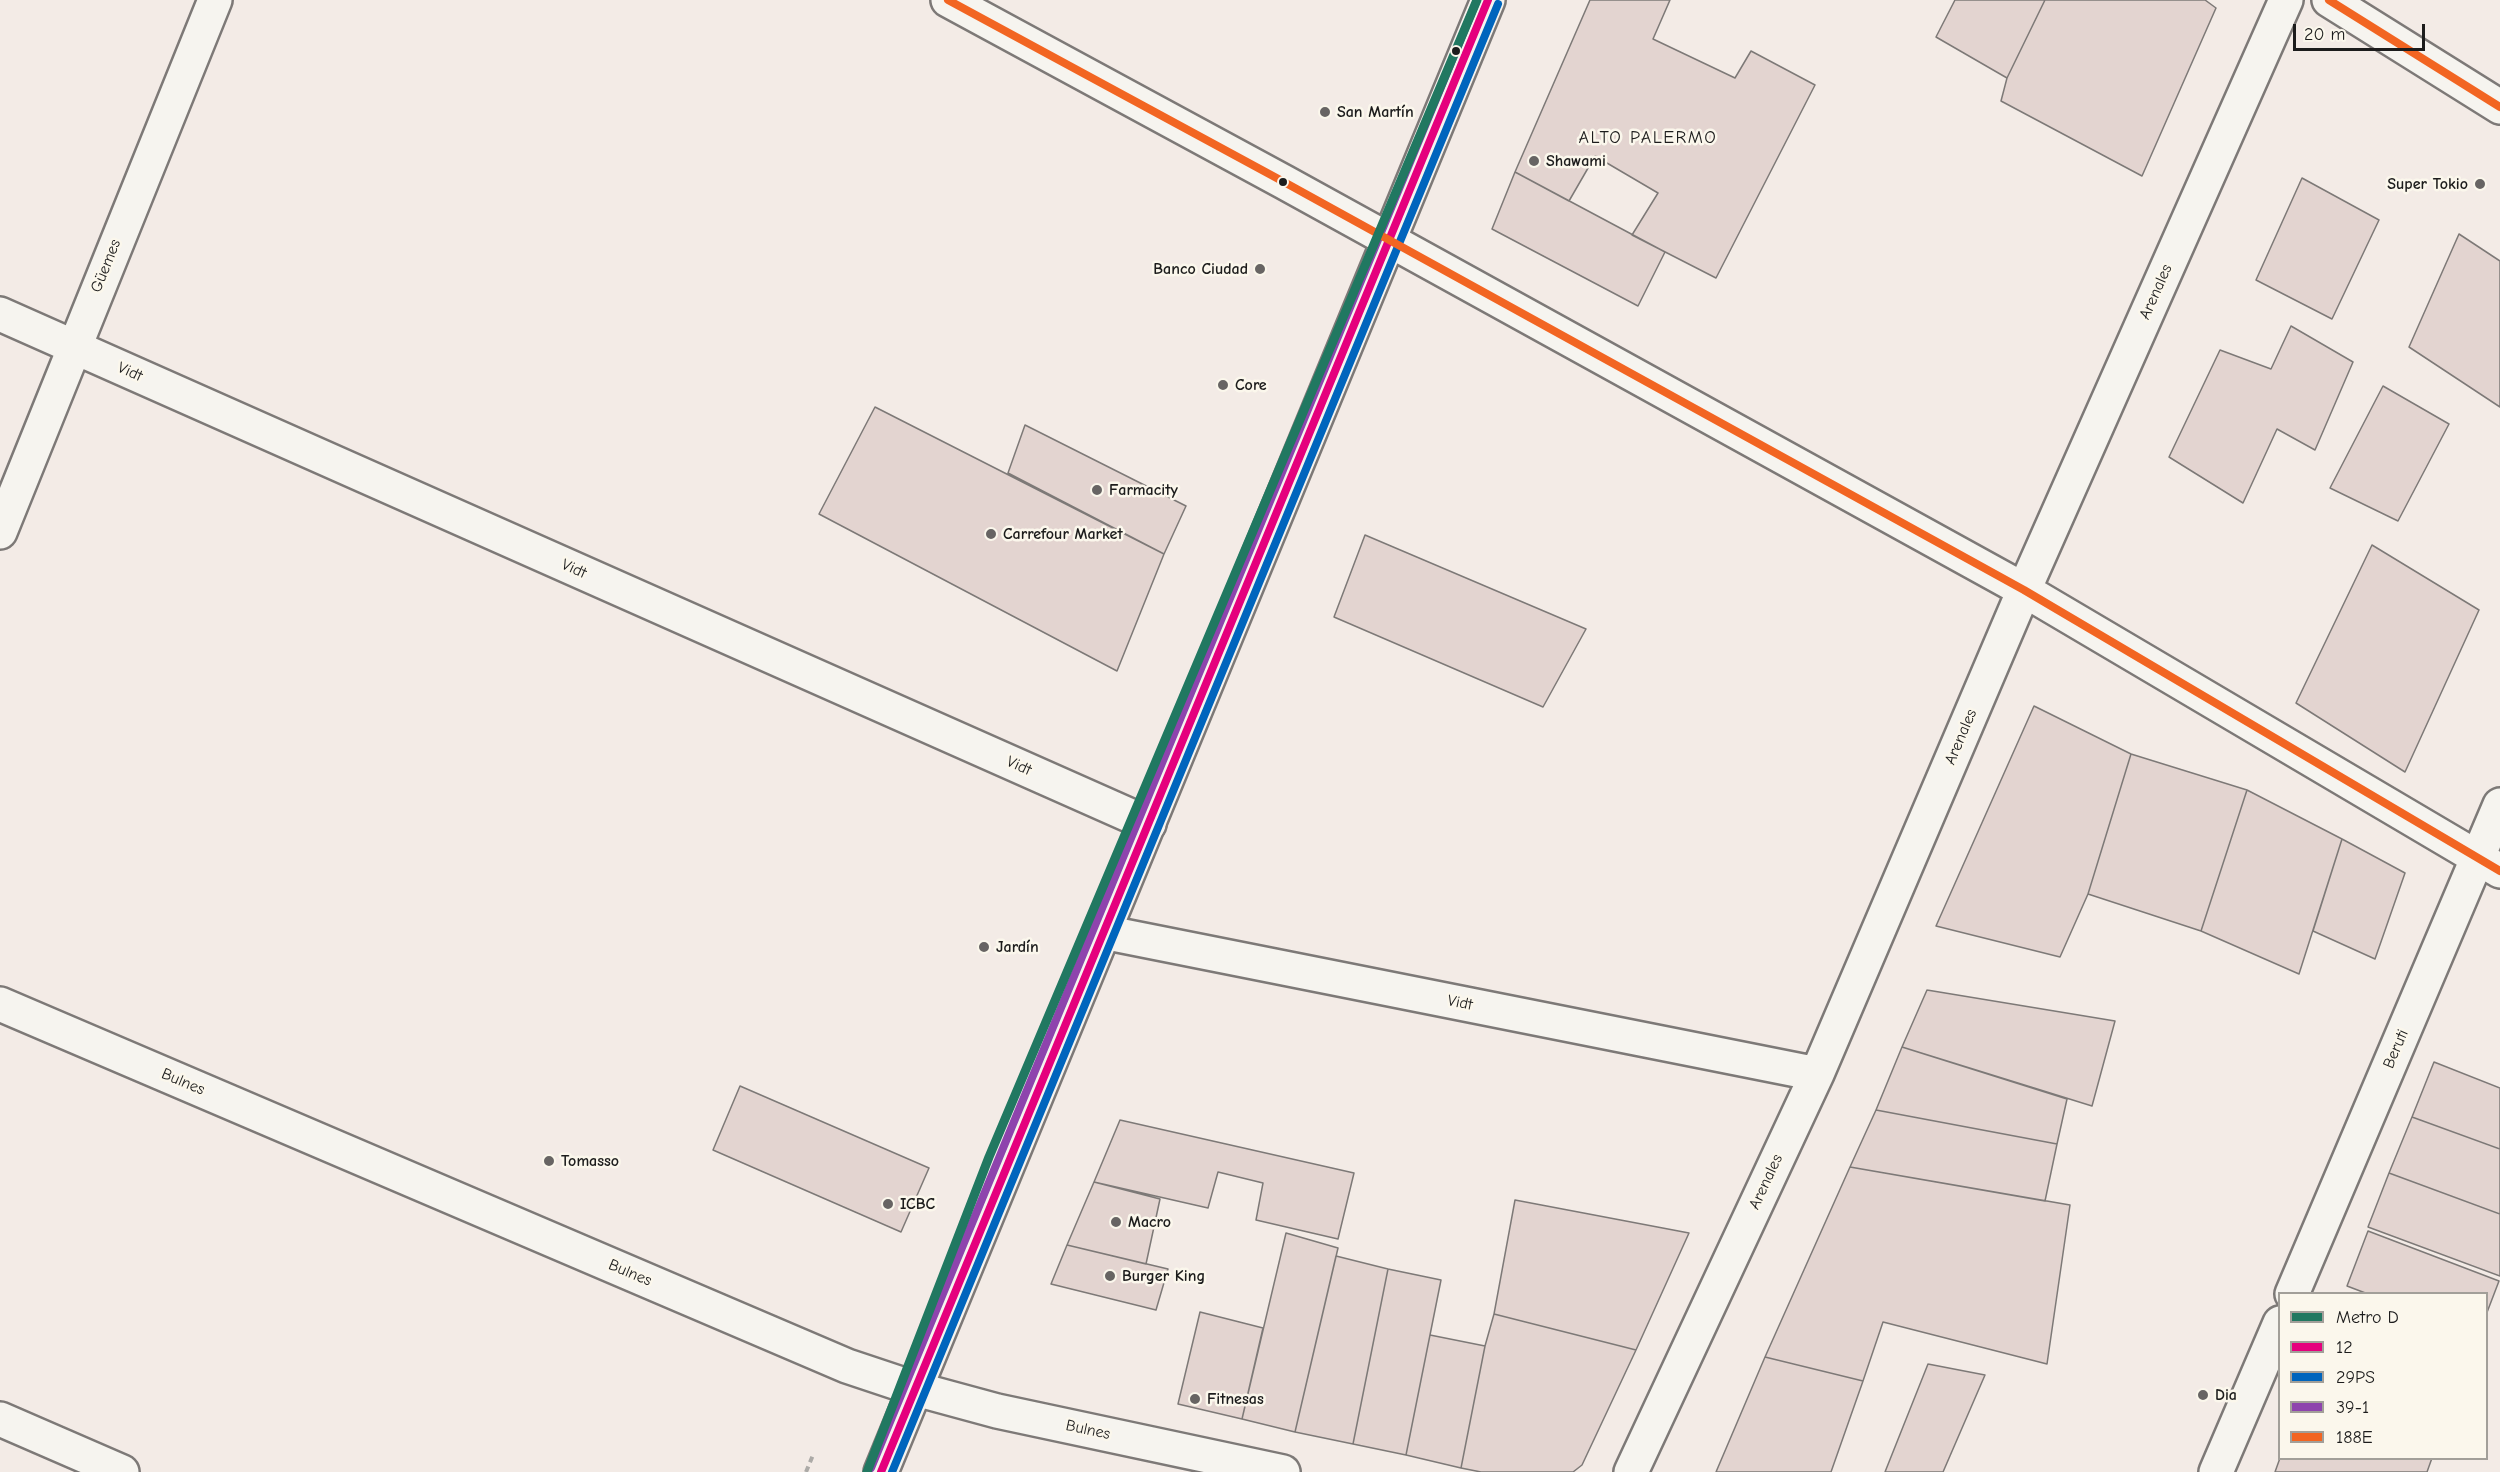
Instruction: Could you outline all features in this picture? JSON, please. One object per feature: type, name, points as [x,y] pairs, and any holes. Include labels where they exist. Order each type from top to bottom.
[{"type":"street","name":"Güemes","points":[[0,532],[215,0]]},
{"type":"street","points":[[948,0],[2024,590],[2489,865]]},
{"type":"street","points":[[881,1472],[1488,0]]},
{"type":"street","name":"Arenales","points":[[1631,1472],[1817,1074],[2024,590],[2286,0]]},
{"type":"street","points":[[2329,0],[2500,106]]},
{"type":"street","name":"Vidt","points":[[0,314],[1149,824]]},
{"type":"street","name":"Beruti","points":[[2292,1292],[2489,865],[2500,805]]},
{"type":"street","name":"Vidt","points":[[1103,932],[1817,1074]]},
{"type":"street","name":"Bulnes","points":[[0,1004],[836,1361],[916,1389],[997,1411],[1283,1472]]},
{"type":"street","points":[[2216,1472],[2278,1328]]},
{"type":"street","points":[[0,1419],[122,1472]]},
{"type":"path","points":[[806,1472],[813,1455]]},
{"type":"building","points":[[1590,0],[1670,0],[1653,39],[1735,78],[1751,51],[1815,85],[1716,278],[1632,235],[1658,193],[1595,156],[1569,201],[1515,172]]},
{"type":"building","points":[[1955,0],[2045,0],[2007,78],[1936,37]]},
{"type":"building","points":[[2045,0],[2205,0],[2216,8],[2142,176],[2001,101],[2007,78]]},
{"type":"building","points":[[1515,172],[1665,252],[1638,306],[1492,229]]},
{"type":"building","points":[[2302,178],[2379,220],[2332,319],[2256,280]]},
{"type":"building","points":[[2459,234],[2500,261],[2500,407],[2409,347]]},
{"type":"building","points":[[2291,326],[2353,362],[2315,450],[2277,429],[2243,503],[2169,457],[2220,350],[2271,369]]},
{"type":"building","points":[[2383,386],[2449,424],[2398,521],[2330,488]]},
{"type":"building","name":"Carrefour Market","points":[[875,407],[1164,554],[1117,671],[819,514]]},
{"type":"building","name":"Farmacity","points":[[1025,425],[1186,506],[1164,554],[1008,473]]},
{"type":"building","points":[[1365,535],[1586,629],[1543,707],[1334,617]]},
{"type":"building","points":[[2372,545],[2479,610],[2405,772],[2296,703]]},
{"type":"building","points":[[2034,706],[2131,754],[2088,894],[2060,957],[1936,926]]},
{"type":"building","points":[[2131,754],[2247,790],[2201,931],[2088,894]]},
{"type":"building","points":[[2247,790],[2342,839],[2299,974],[2201,931]]},
{"type":"building","points":[[2342,839],[2405,873],[2375,959],[2313,931]]},
{"type":"building","points":[[1927,990],[2115,1021],[2092,1106],[1902,1047]]},
{"type":"building","points":[[1902,1047],[2067,1099],[2057,1144],[1876,1110]]},
{"type":"building","points":[[2434,1062],[2500,1088],[2500,1149],[2412,1117]]},
{"type":"building","points":[[740,1086],[929,1168],[901,1232],[713,1150]]},
{"type":"building","points":[[1876,1110],[2057,1144],[2045,1201],[1850,1167]]},
{"type":"building","points":[[2412,1117],[2500,1149],[2500,1214],[2389,1173]]},
{"type":"building","points":[[1120,1120],[1354,1173],[1338,1239],[1256,1220],[1263,1183],[1218,1172],[1208,1208],[1094,1182]]},
{"type":"building","points":[[1850,1167],[2070,1205],[2047,1364],[1883,1322],[1863,1381],[1765,1357]]},
{"type":"building","points":[[2389,1173],[2500,1214],[2500,1276],[2368,1227]]},
{"type":"building","name":"Macro","points":[[1094,1182],[1160,1199],[1146,1264],[1067,1245]]},
{"type":"building","points":[[1515,1200],[1689,1233],[1636,1350],[1494,1314]]},
{"type":"building","points":[[2368,1231],[2499,1281],[2488,1310],[2488,1292],[2363,1292],[2347,1286]]},
{"type":"building","points":[[1286,1233],[1338,1248],[1295,1432],[1242,1419]]},
{"type":"building","name":"Burger King","points":[[1067,1245],[1168,1269],[1156,1310],[1051,1284]]},
{"type":"building","points":[[1336,1256],[1388,1269],[1353,1444],[1295,1432]]},
{"type":"building","points":[[1388,1269],[1441,1280],[1406,1455],[1353,1444]]},
{"type":"building","points":[[1200,1312],[1263,1328],[1242,1419],[1178,1404]]},
{"type":"building","points":[[1494,1314],[1636,1350],[1582,1465],[1573,1472],[1481,1472],[1461,1468],[1485,1346]]},
{"type":"building","points":[[1430,1335],[1485,1346],[1461,1468],[1406,1455]]},
{"type":"building","points":[[1765,1357],[1863,1381],[1831,1472],[1716,1472]]},
{"type":"building","points":[[1928,1364],[1985,1375],[1943,1472],[1885,1472]]},
{"type":"building","points":[[2279,1460],[2431,1460],[2427,1472],[2275,1472]]},
{"type":"metro line","name":"D","points":[[867,1472],[989,1157],[1477,0]]},
{"type":"transit line","name":"188E","points":[[948,0],[1284,182],[2024,590],[2500,871]]},
{"type":"transit line","name":"39-1","points":[[871,1468],[1477,0]]},
{"type":"transit line","name":"12","points":[[881,1472],[1488,0]]},
{"type":"transit line","name":"188E","points":[[2329,0],[2500,107]]},
{"type":"transit line","name":"29PS","points":[[892,1472],[1498,4]]},
{"type":"place","name":"San Martín","points":[[1325,112]]},
{"type":"place","name":"Shawami","points":[[1534,161]]},
{"type":"place","name":"Super Tokio","points":[[2480,184]]},
{"type":"place","name":"Banco Ciudad","points":[[1260,269]]},
{"type":"place","name":"Core","points":[[1223,385]]},
{"type":"place","name":"Farmacity","points":[[1097,490]]},
{"type":"place","name":"Carrefour Market","points":[[991,534]]},
{"type":"place","name":"Jardín","points":[[984,947]]},
{"type":"place","name":"Tomasso","points":[[549,1161]]},
{"type":"place","name":"ICBC","points":[[888,1204]]},
{"type":"place","name":"Macro","points":[[1116,1222]]},
{"type":"place","name":"Burger King","points":[[1110,1276]]},
{"type":"place","name":"Dia","points":[[2203,1395]]},
{"type":"place","name":"Fitnesas","points":[[1195,1399]]},
{"type":"district","name":"ALTO PALERMO","points":[[1648,138]]}]
